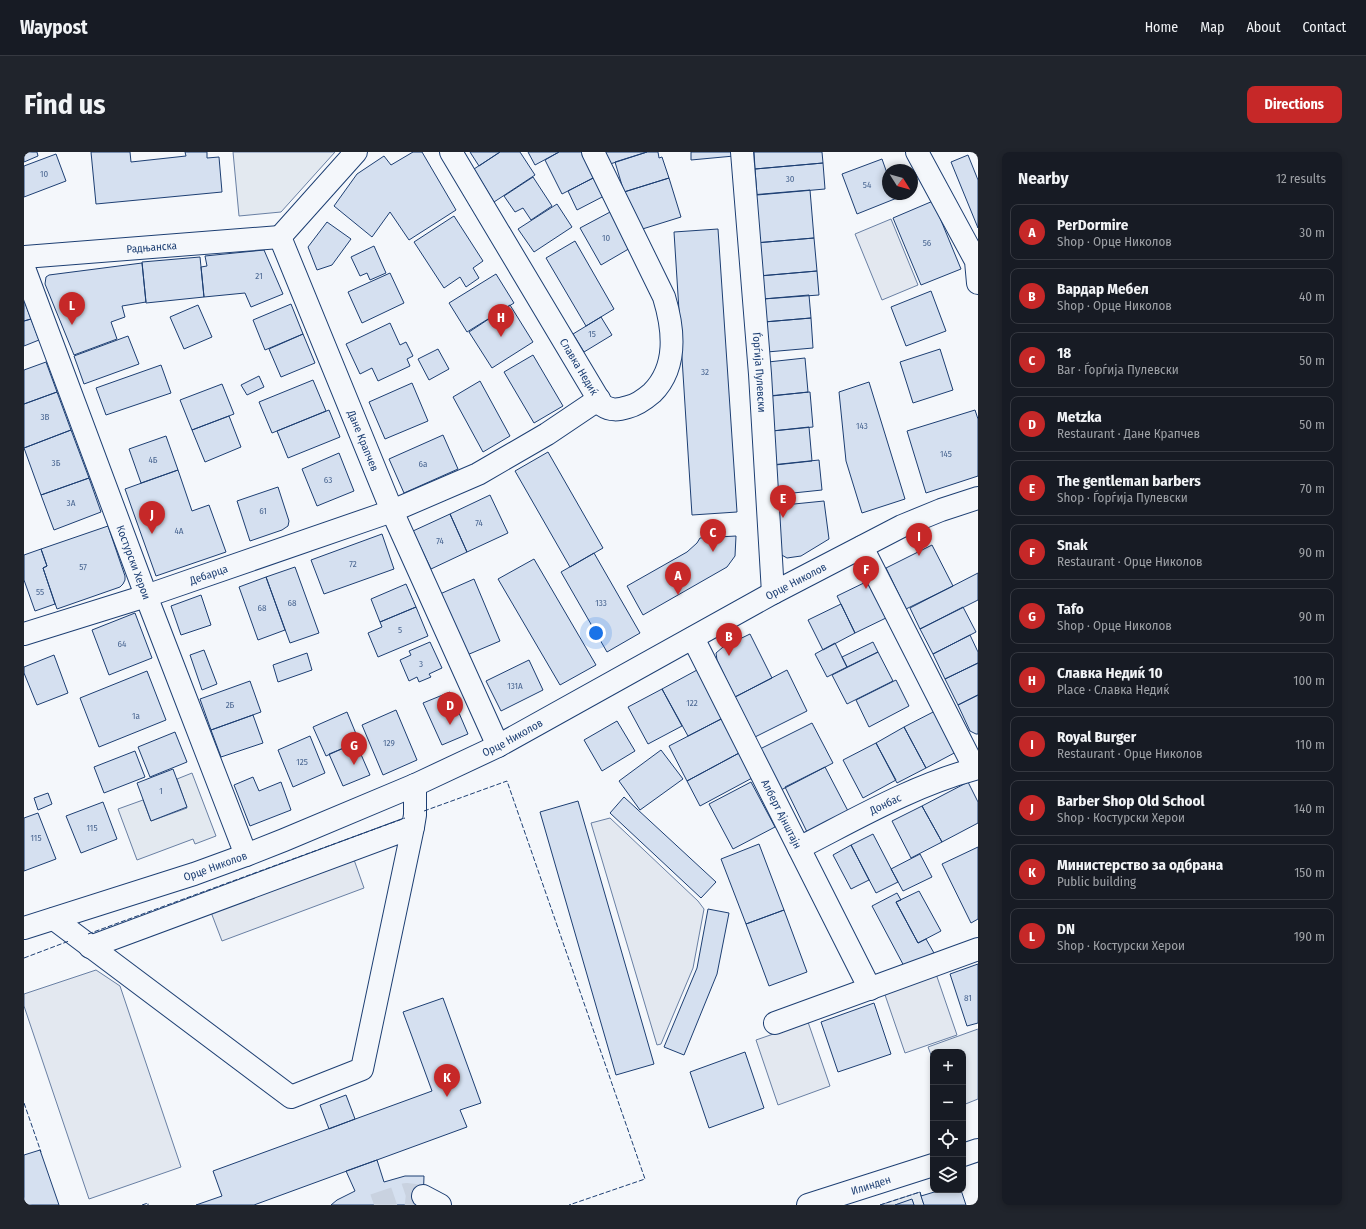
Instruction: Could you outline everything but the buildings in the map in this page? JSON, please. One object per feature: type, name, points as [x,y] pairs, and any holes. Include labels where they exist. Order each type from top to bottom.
[{"type":"street","name":"Славка Недиќ","points":[[392,511],[478,474],[547,434],[599,399],[451,152]]},
{"type":"street","points":[[593,152],[664,297],[670,317],[672,331],[670,362],[665,375],[647,398],[633,406],[618,410],[607,409],[602,405],[599,399]]},
{"type":"street","name":"Ѓорѓиja Пулевски","points":[[742,152],[760,374],[773,594]]},
{"type":"street","points":[[917,152],[976,261],[978,283]]},
{"type":"street","points":[[280,237],[359,154]]},
{"type":"street","name":"Радњанска","points":[[24,257],[280,237]]},
{"type":"street","name":"Дане Крапчев","points":[[280,237],[392,511],[498,746]]},
{"type":"street","name":"Костурски Херои","points":[[24,268],[146,596],[246,855]]},
{"type":"street","name":"Орце Николов","points":[[24,928],[194,874],[246,855],[415,785],[498,746],[773,594],[902,526],[941,510],[978,498]]},
{"type":"street","name":"Дебарца","points":[[24,634],[146,596],[392,511]]},
{"type":"street","name":"Донбас","points":[[799,848],[904,795],[947,777],[975,769],[862,547]]},
{"type":"street","name":"Алберт Ајнштајн","points":[[693,638],[870,989]]},
{"type":"street","points":[[54,919],[291,1097],[362,1069],[413,827],[415,815],[415,785]]},
{"type":"street","points":[[90,947],[413,827]]},
{"type":"street","points":[[775,1023],[978,949]]},
{"type":"street","name":"Илинден","points":[[808,1205],[930,1165]]},
{"type":"shaded area","points":[[233,152],[335,152],[281,212],[239,216]]},
{"type":"shaded area","points":[[891,219],[918,285],[882,300],[855,234]]},
{"type":"shaded area","points":[[192,773],[216,836],[195,844],[193,839],[137,860],[118,809],[143,800],[151,821],[187,808],[177,779]]},
{"type":"shaded area","points":[[610,818],[698,901],[704,909],[693,968],[661,1044],[657,1045],[591,823]]},
{"type":"shaded area","points":[[352,854],[364,888],[222,941],[209,907]]},
{"type":"shaded area","points":[[96,970],[120,986],[181,1167],[89,1199],[24,1006],[24,994]]},
{"type":"shaded area","points":[[935,971],[957,1035],[905,1053],[883,989]]},
{"type":"shaded area","points":[[808,1022],[830,1086],[778,1105],[756,1040]]},
{"type":"shaded area","points":[[978,1029],[978,1099],[966,1104],[966,1049],[930,1049],[930,1052],[928,1047]]},
{"type":"shaded area","points":[[920,1192],[924,1205],[914,1205],[912,1200],[895,1205],[880,1205]]},
{"type":"tunnel","points":[[374,1205],[406,1194],[423,1196]]},
{"type":"fence","points":[[424,811],[507,781],[645,1179],[569,1205]]},
{"type":"fence","points":[[88,934],[405,818]]},
{"type":"fence","points":[[24,958],[69,941]]},
{"type":"fence","points":[[24,1103],[41,1152]]},
{"type":"fence","points":[[880,1205],[920,1192],[921,1196]]},
{"type":"fence","points":[[142,1205],[148,1203],[148,1205]]},
{"type":"place","name":"DN","points":[[72,325]]},
{"type":"place","name":"Славка Недиќ 10","points":[[501,337]]},
{"type":"place","name":"The gentleman barbers","points":[[783,518]]},
{"type":"place","name":"Barber Shop Old School","points":[[152,534]]},
{"type":"place","name":"18","points":[[713,552]]},
{"type":"place","name":"Royal Burger","points":[[919,556]]},
{"type":"place","name":"Snak","points":[[866,589]]},
{"type":"place","name":"PerDormire","points":[[678,595]]},
{"type":"place","name":"Вардар Мебел","points":[[729,656]]},
{"type":"place","name":"Metzka","points":[[450,725]]},
{"type":"place","name":"Tafo","points":[[354,765]]},
{"type":"place","name":"Министерство за одбрана","points":[[447,1097]]}]
